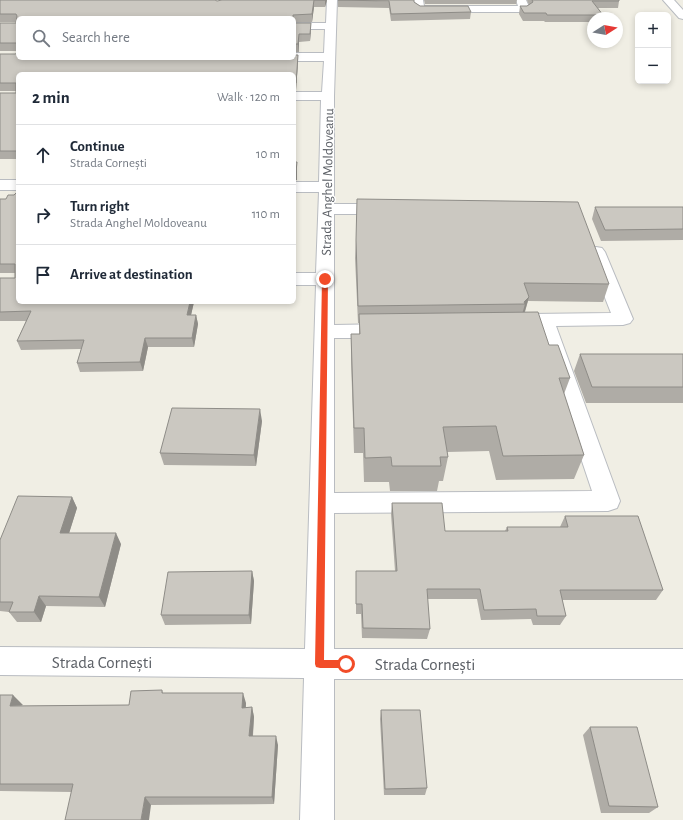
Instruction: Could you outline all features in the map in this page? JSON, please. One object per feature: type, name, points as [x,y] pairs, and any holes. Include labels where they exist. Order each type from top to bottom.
[{"type":"street","name":"Strada Anghel Moldoveanu","points":[[317,820],[328,96],[332,0]]},
{"type":"street","points":[[668,0],[683,16]]},
{"type":"street","points":[[419,5],[523,4]]},
{"type":"street","points":[[296,26],[331,26]]},
{"type":"street","points":[[296,57],[329,57]]},
{"type":"street","points":[[296,96],[328,96]]},
{"type":"street","points":[[0,185],[16,185]]},
{"type":"street","points":[[296,187],[327,187]]},
{"type":"street","points":[[326,209],[405,209]]},
{"type":"street","points":[[322,503],[608,501],[548,329],[495,325],[623,319],[591,239]]},
{"type":"street","points":[[296,279],[325,279]]},
{"type":"street","points":[[325,327],[408,326]]},
{"type":"street","name":"Strada Cornești","points":[[0,661],[320,664],[683,664]]},
{"type":"building","points":[[0,0],[314,0],[312,14],[293,16],[17,16],[16,14],[0,14]]},
{"type":"building","points":[[338,0],[414,0],[414,2],[420,6],[468,6],[471,12],[391,14],[389,1]]},
{"type":"building","points":[[532,0],[619,0],[592,1],[601,12],[587,12],[587,15],[547,15],[546,13],[524,13],[520,6],[527,6],[533,2]]},
{"type":"building","points":[[0,23],[16,23],[16,43],[0,43]]},
{"type":"building","points":[[296,23],[311,23],[310,34],[299,34],[298,44],[296,44]]},
{"type":"building","points":[[0,54],[15,54],[16,60],[296,60],[296,55],[298,55],[296,83],[296,72],[16,72],[16,83],[0,83]]},
{"type":"building","points":[[0,93],[16,93],[16,151],[0,151]]},
{"type":"building","points":[[16,193],[16,304],[190,304],[187,315],[196,315],[192,338],[145,338],[140,362],[77,363],[84,340],[17,341],[31,311],[0,312],[0,278],[15,278],[15,264],[0,264],[0,199],[6,199],[8,195],[14,195]]},
{"type":"building","points":[[357,199],[578,202],[609,284],[524,283],[529,297],[524,302],[525,304],[358,306],[356,240]]},
{"type":"building","points":[[595,207],[683,207],[683,229],[605,230]]},
{"type":"building","points":[[538,312],[549,345],[558,345],[570,378],[559,378],[584,455],[503,456],[496,426],[443,427],[448,457],[440,457],[441,466],[392,466],[391,457],[365,458],[364,428],[354,428],[351,334],[360,334],[359,314]]},
{"type":"building","points":[[580,354],[683,354],[683,387],[592,387]]},
{"type":"building","points":[[172,408],[260,409],[254,455],[160,453]]},
{"type":"building","points":[[18,496],[72,497],[60,533],[116,533],[99,597],[39,596],[34,612],[9,612],[13,602],[0,602],[0,540]]},
{"type":"building","points":[[392,503],[442,503],[445,531],[508,531],[507,527],[568,527],[565,516],[638,516],[663,590],[560,590],[566,616],[537,616],[536,609],[484,610],[480,589],[427,589],[430,629],[363,628],[362,604],[356,604],[356,571],[397,571]]},
{"type":"building","points":[[252,571],[249,615],[161,615],[168,572]]},
{"type":"building","points":[[162,690],[162,693],[243,693],[242,708],[252,707],[249,736],[276,736],[272,797],[145,797],[141,820],[65,820],[73,784],[0,784],[0,695],[13,695],[10,706],[129,705],[131,691]]},
{"type":"building","points":[[381,710],[420,710],[427,788],[385,789]]},
{"type":"building","points":[[590,727],[637,727],[658,807],[609,806]]},
{"type":"route","points":[[325,279],[320,664],[346,664]]}]
